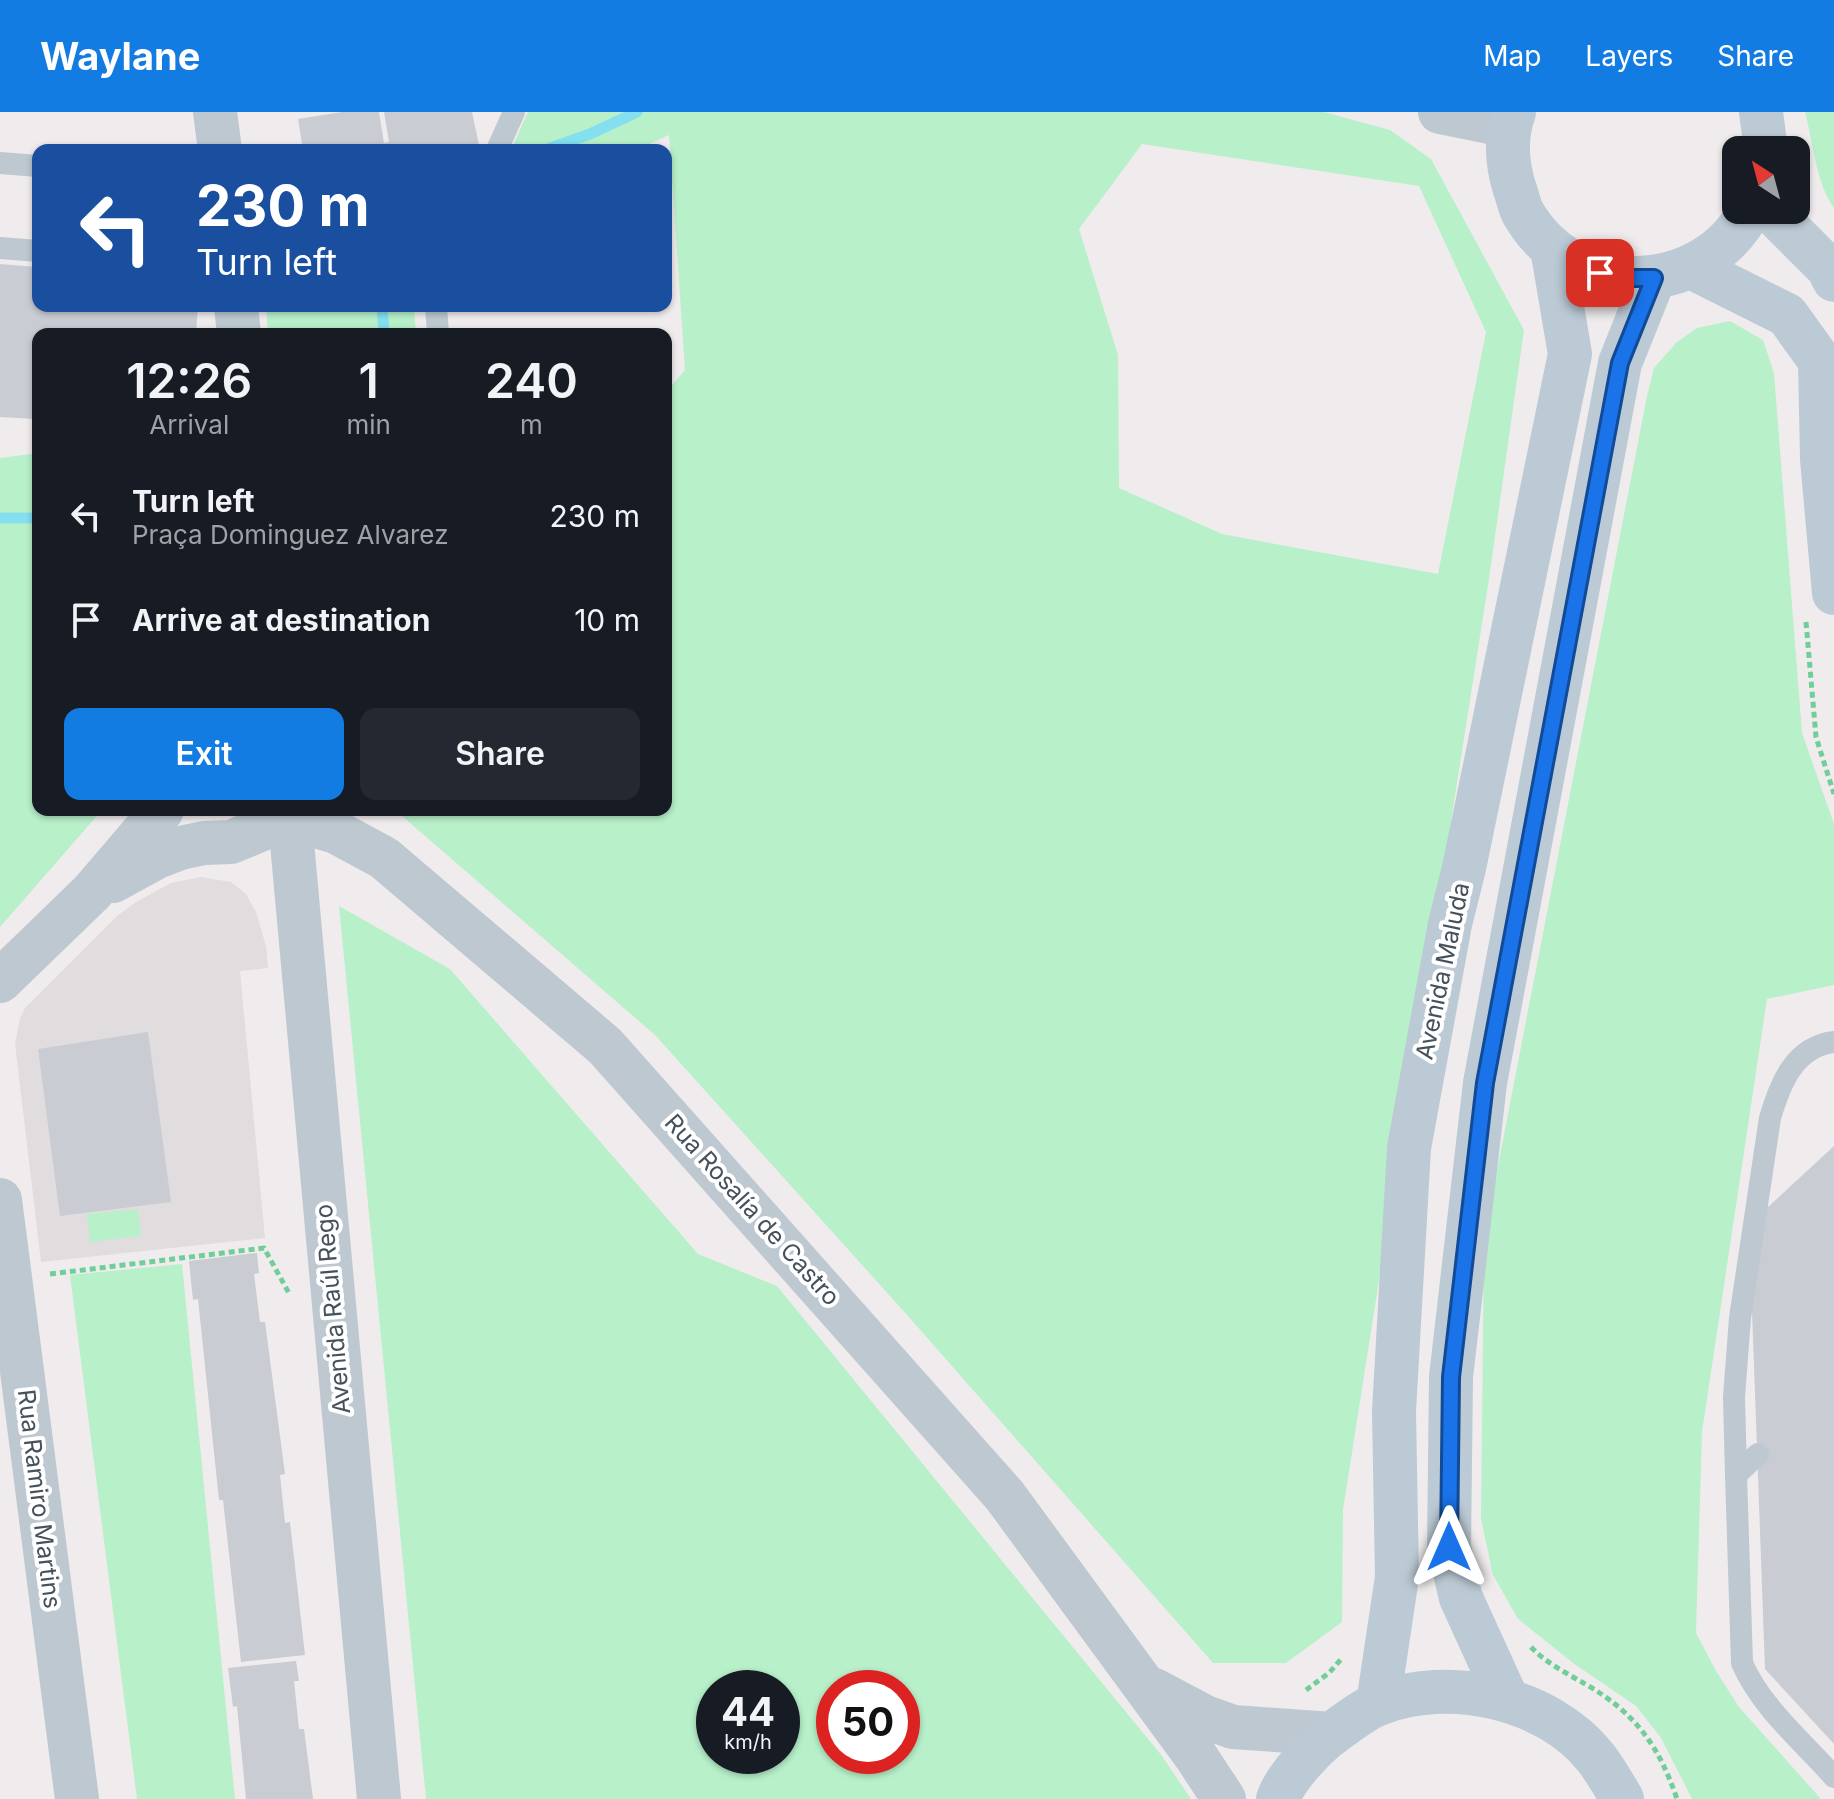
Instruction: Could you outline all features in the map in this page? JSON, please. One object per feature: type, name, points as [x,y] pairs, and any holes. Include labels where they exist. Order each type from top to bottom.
[{"type":"main road","points":[[1761,112],[1764,136]]},
{"type":"main road","points":[[1512,119],[1509,171],[1523,213],[1552,248],[1582,268],[1618,278],[1673,272],[1719,249],[1743,224]]},
{"type":"main road","points":[[1784,224],[1828,268],[1834,280]]},
{"type":"main road","name":"Avenida Maluda","points":[[1378,1704],[1397,1577],[1394,1411],[1409,1148],[1450,924],[1570,354],[1552,248]]},
{"type":"main road","points":[[1673,272],[1787,315],[1820,361],[1822,459],[1834,593]]},
{"type":"main road","points":[[1507,1699],[1461,1598],[1449,1547],[1451,1377],[1488,1068],[1620,363],[1673,272]]},
{"type":"main road","points":[[1278,1799],[1311,1751],[1378,1704],[1402,1697],[1454,1691],[1507,1699],[1555,1722],[1595,1756],[1622,1799]]},
{"type":"street","points":[[215,112],[219,144]]},
{"type":"street","points":[[1440,112],[1512,119]]},
{"type":"street","points":[[0,981],[92,892],[157,816]]},
{"type":"street","points":[[92,892],[169,853],[204,843],[231,842],[280,816]]},
{"type":"street","name":"Avenida Raúl Rego","points":[[286,816],[379,1799]]},
{"type":"street","name":"Rua Rosalía de Castro","points":[[294,816],[336,832],[384,858],[605,1046],[1005,1496],[1224,1799]]},
{"type":"street","name":"Rua Ramiro Martins","points":[[0,1200],[77,1799]]},
{"type":"street","name":"Rua Rosalía de Castro","points":[[1142,1683],[1205,1717],[1233,1727],[1332,1734]]},
{"type":"lane","points":[[500,144],[514,112]]},
{"type":"lane","points":[[0,163],[32,166]]},
{"type":"lane","points":[[0,248],[32,251]]},
{"type":"lane","points":[[1834,1042],[1818,1045],[1804,1053],[1792,1067],[1778,1091],[1770,1118],[1740,1318],[1734,1397],[1742,1663],[1751,1683],[1765,1701],[1834,1777]]},
{"type":"lane","points":[[1736,1475],[1758,1454]]},
{"type":"path","points":[[10,1279],[264,1248],[304,1322],[334,1320]]},
{"type":"shaded area","points":[[201,877],[231,882],[246,894],[256,912],[266,946],[268,968],[240,971],[265,1238],[41,1262],[15,1044],[20,1018],[25,1008],[117,916],[171,883]]},
{"type":"green space","points":[[528,112],[1324,112],[1390,130],[1431,159],[1524,330],[1489,579],[1343,1510],[1342,1622],[1286,1663],[1213,1663],[908,1316],[655,1035],[402,816],[672,816],[672,385],[685,370],[669,135],[649,144],[514,144]],"holes":[[[1142,144],[1419,186],[1486,332],[1438,574],[1222,534],[1119,488],[1118,355],[1079,229]]]},
{"type":"green space","points":[[1805,112],[1834,112],[1834,208],[1819,175]]},
{"type":"green space","points":[[266,312],[414,312],[416,328],[268,328]]},
{"type":"green space","points":[[1730,321],[1763,340],[1774,373],[1802,733],[1834,824],[1834,985],[1767,999],[1702,1432],[1696,1633],[1739,1707],[1821,1799],[1692,1799],[1661,1738],[1636,1706],[1573,1663],[1518,1619],[1493,1575],[1481,1519],[1484,1238],[1647,396],[1654,368],[1676,343],[1697,328]]},
{"type":"green space","points":[[32,454],[32,816],[97,816],[0,927],[0,458]]},
{"type":"green space","points":[[339,906],[450,969],[698,1254],[777,1286],[1162,1756],[1191,1799],[426,1799]]},
{"type":"green space","points":[[138,1209],[141,1236],[90,1242],[87,1214]]},
{"type":"green space","points":[[182,1264],[235,1799],[137,1799],[70,1275]]},
{"type":"building","points":[[342,112],[379,112],[384,143],[389,142],[384,112],[472,112],[479,144],[302,144],[298,119]]},
{"type":"building","points":[[0,264],[32,267],[32,312],[198,312],[196,328],[32,328],[32,419],[0,417]]},
{"type":"building","points":[[148,1032],[171,1202],[60,1216],[38,1049]]},
{"type":"building","points":[[1834,1146],[1834,1744],[1765,1669],[1750,1256],[1755,1219]]},
{"type":"building","points":[[257,1253],[259,1273],[254,1274],[260,1322],[265,1322],[285,1474],[280,1475],[285,1523],[290,1522],[305,1655],[241,1662],[223,1500],[219,1500],[198,1299],[193,1300],[189,1261]]},
{"type":"building","points":[[296,1661],[299,1681],[294,1681],[299,1729],[304,1729],[313,1799],[246,1799],[237,1706],[233,1707],[228,1668]]},
{"type":"waterway","points":[[562,144],[637,112]]},
{"type":"waterway","points":[[382,312],[384,328]]},
{"type":"waterway","points":[[0,518],[32,518]]},
{"type":"route","points":[[1449,1547],[1451,1377],[1485,1083],[1620,363],[1654,278],[1618,278],[1600,273]]}]
